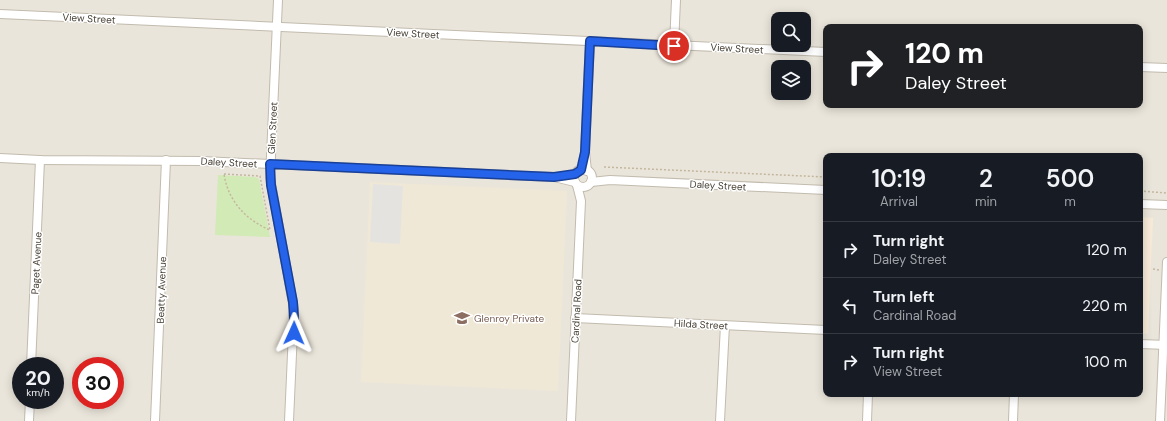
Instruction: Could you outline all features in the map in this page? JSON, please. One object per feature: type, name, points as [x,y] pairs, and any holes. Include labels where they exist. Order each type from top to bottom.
[{"type":"street","name":"Glen Street","points":[[278,0],[270,164],[271,185],[294,309],[289,421]]},
{"type":"street","points":[[674,46],[676,0]]},
{"type":"street","name":"View Street","points":[[0,14],[823,52]]},
{"type":"street","name":"Cardinal Road","points":[[571,421],[590,41]]},
{"type":"street","points":[[1143,67],[1167,68]]},
{"type":"street","name":"Daley Street","points":[[0,158],[40,160],[166,160],[270,164],[823,190]]},
{"type":"street","name":"Paget Avenue","points":[[31,357],[40,160]]},
{"type":"street","name":"Beatty Avenue","points":[[155,421],[166,160]]},
{"type":"street","points":[[1143,204],[1167,205]]},
{"type":"street","points":[[1160,421],[1165,345],[1167,262]]},
{"type":"street","name":"Hilda Street","points":[[576,318],[823,330]]},
{"type":"street","points":[[720,421],[725,325]]},
{"type":"street","points":[[1143,344],[1165,345]]},
{"type":"street","points":[[867,421],[868,397]]},
{"type":"street","points":[[1013,421],[1014,397]]},
{"type":"street","points":[[29,421],[30,409]]},
{"type":"path","points":[[604,167],[823,177]]},
{"type":"path","points":[[224,174],[260,176],[270,230],[251,220],[241,211],[230,194],[224,174]]},
{"type":"path","points":[[1143,191],[1167,193]]},
{"type":"shaded area","points":[[0,0],[1167,0],[1167,421],[0,421]]},
{"type":"shaded area","name":"Glenroy Private","points":[[370,182],[567,191],[558,391],[361,382]]},
{"type":"shaded area","points":[[373,184],[403,186],[400,244],[370,242]]},
{"type":"shaded area","points":[[1143,217],[1153,218],[1148,334],[1143,333]]},
{"type":"green space","points":[[218,175],[255,177],[259,179],[270,237],[215,235]]},
{"type":"place","name":"Glenroy Private","points":[[462,318]]},
{"type":"route","points":[[294,333],[294,309],[271,185],[270,164],[554,177],[575,174],[581,170],[585,152],[590,41],[674,46]]}]
